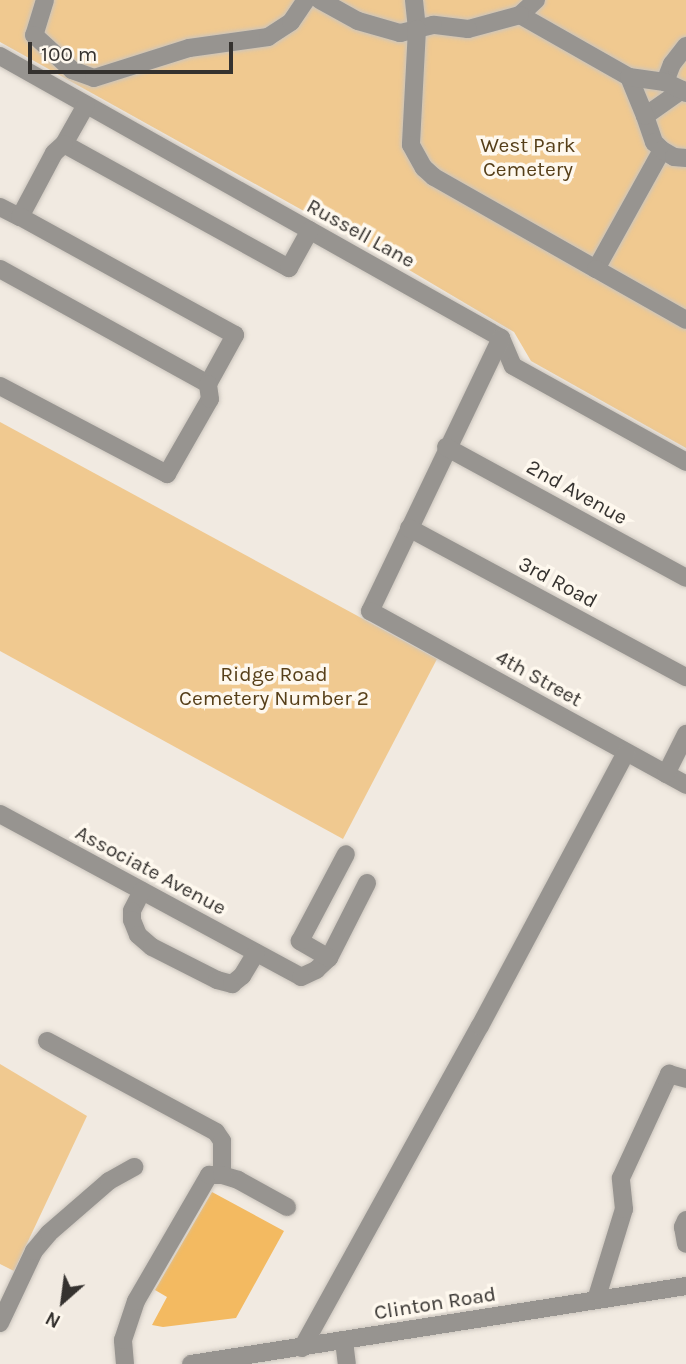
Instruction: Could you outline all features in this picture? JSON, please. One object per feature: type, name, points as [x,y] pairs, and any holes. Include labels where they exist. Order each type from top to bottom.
[{"type":"street","points":[[45,0],[34,35],[72,69],[94,78],[189,48],[268,37],[290,22],[306,0]]},
{"type":"street","points":[[320,0],[358,21],[380,30],[400,33],[433,25],[468,29],[520,15],[536,0]]},
{"type":"street","points":[[414,0],[417,29],[410,134],[411,145],[424,168],[444,185],[686,320]]},
{"type":"street","points":[[520,15],[629,77],[665,82],[684,91]]},
{"type":"street","points":[[665,82],[672,64],[686,46]]},
{"type":"street","name":"Russell Lane","points":[[0,56],[501,338]]},
{"type":"street","points":[[629,77],[654,142],[674,157],[686,158]]},
{"type":"street","points":[[645,116],[684,91]]},
{"type":"street","points":[[20,217],[54,153],[64,144],[86,105]]},
{"type":"street","points":[[64,144],[289,268],[310,230]]},
{"type":"street","points":[[596,269],[662,150]]},
{"type":"street","points":[[0,207],[235,335],[208,384],[210,399],[167,474],[0,386]]},
{"type":"street","points":[[0,269],[208,384]]},
{"type":"street","points":[[409,528],[501,338]]},
{"type":"street","points":[[501,338],[513,366],[686,462]]},
{"type":"street","name":"2nd Avenue","points":[[446,447],[686,578]]},
{"type":"street","name":"4th Street","points":[[409,528],[370,611],[686,785]]},
{"type":"street","name":"3rd Road","points":[[409,528],[686,677]]},
{"type":"street","points":[[666,774],[686,734]]},
{"type":"street","points":[[302,1348],[480,1026],[626,752]]},
{"type":"street","name":"Associate Avenue","points":[[0,814],[301,977],[316,970],[329,958]]},
{"type":"street","points":[[346,854],[300,942],[329,958],[367,883]]},
{"type":"street","points":[[142,891],[132,911],[132,920],[138,935],[152,947],[218,981],[232,984],[242,976],[256,953]]},
{"type":"street","points":[[47,1041],[216,1132],[222,1141],[222,1175]]},
{"type":"street","points":[[596,1300],[624,1209],[621,1178],[669,1074],[686,1079]]},
{"type":"street","points":[[0,1323],[34,1251],[49,1233],[110,1181],[134,1167]]},
{"type":"street","points":[[125,1364],[123,1340],[136,1301],[209,1175],[222,1175],[287,1207]]},
{"type":"street","points":[[686,1220],[683,1227],[686,1244]]},
{"type":"street","name":"Clinton Road","points":[[191,1364],[686,1286]]},
{"type":"street","points":[[344,1341],[347,1364]]},
{"type":"green space","name":"West Park Cemetery","points":[[0,0],[686,0],[686,448],[531,361],[514,332],[399,264],[0,42]]},
{"type":"green space","name":"Ridge Road Cemetery Number 2","points":[[0,422],[437,659],[343,839],[0,651]]},
{"type":"green space","points":[[0,1064],[87,1116],[14,1271],[0,1264]]},
{"type":"building","points":[[212,1192],[284,1231],[236,1318],[163,1327],[152,1325],[167,1297],[155,1290]]}]
